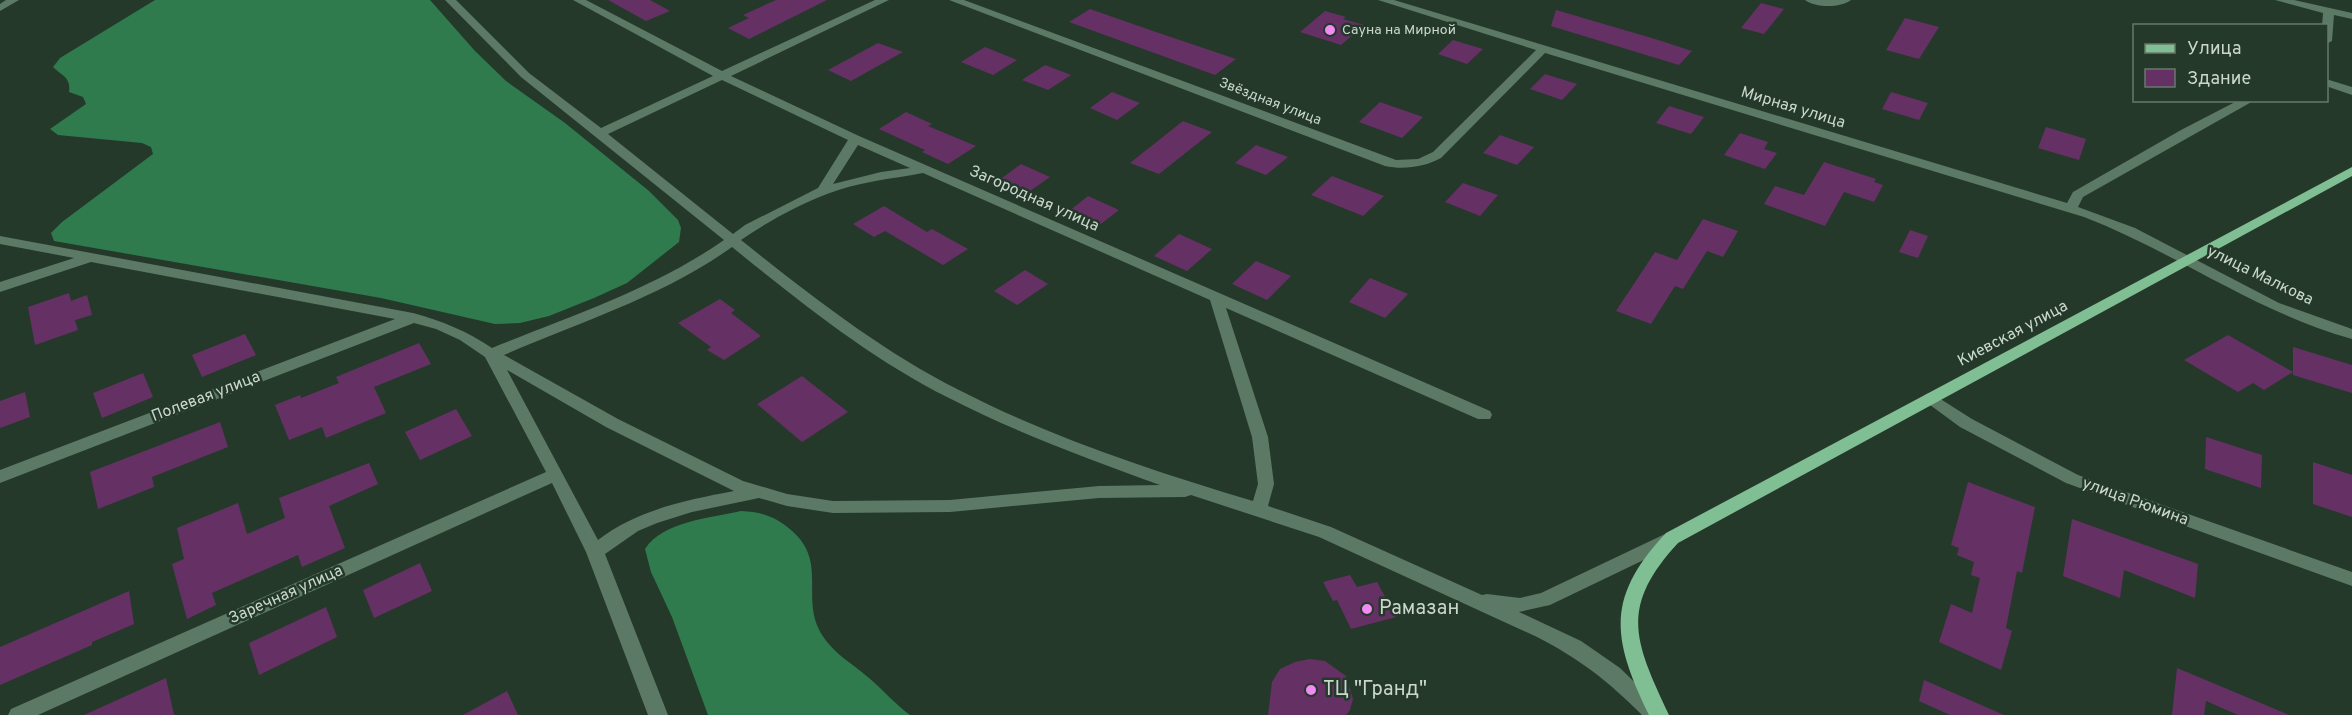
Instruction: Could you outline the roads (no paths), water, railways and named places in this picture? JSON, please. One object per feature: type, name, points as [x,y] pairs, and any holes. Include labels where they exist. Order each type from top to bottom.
[{"type":"main road","name":"Киевская улица","points":[[1657,715],[1640,680],[1630,650],[1629,623],[1633,593],[1643,571],[1655,553],[1672,538],[2352,171]]},
{"type":"street","points":[[0,8],[14,0]]},
{"type":"street","points":[[450,0],[525,75],[600,133],[730,240],[827,315],[953,394],[1049,438],[1200,491],[1259,508],[1333,536],[1467,597],[1574,647],[1613,674],[1657,715]]},
{"type":"street","name":"Загородная улица","points":[[578,0],[722,76],[921,170],[1484,415]]},
{"type":"street","points":[[600,133],[884,0]]},
{"type":"street","name":"Звёздная улица","points":[[954,0],[1389,163],[1427,161],[1437,155],[1542,50]]},
{"type":"street","name":"Мирная улица","points":[[1383,0],[1542,50],[2071,208],[2116,223],[2188,261]]},
{"type":"street","points":[[1810,0],[1830,3],[1846,0]]},
{"type":"street","points":[[2280,0],[2352,16]]},
{"type":"street","points":[[2328,24],[2329,11]]},
{"type":"street","points":[[2328,83],[2352,92]]},
{"type":"street","points":[[2071,208],[2078,195],[2185,133],[2245,102]]},
{"type":"street","points":[[823,191],[855,139]]},
{"type":"street","points":[[491,354],[650,288],[709,256],[759,223],[823,191],[881,176],[921,170]]},
{"type":"street","points":[[0,240],[413,318],[441,326],[465,337],[612,423],[738,486],[787,500],[833,507],[950,506],[1099,492],[1200,491]]},
{"type":"street","points":[[0,287],[89,258]]},
{"type":"street","name":"улица Малкова","points":[[2188,261],[2290,314],[2352,334]]},
{"type":"street","points":[[1216,298],[1260,437],[1266,484],[1259,508]]},
{"type":"street","name":"Полевая улица","points":[[0,477],[413,318]]},
{"type":"street","points":[[491,354],[596,552],[653,713]]},
{"type":"street","name":"улица Рюмина","points":[[1930,398],[1966,423],[2072,479],[2352,579]]},
{"type":"street","name":"Заречная улица","points":[[18,715],[554,475]]},
{"type":"street","points":[[596,552],[614,535],[639,521],[679,508],[759,492]]},
{"type":"street","points":[[1467,597],[1520,605],[1544,600],[1672,538]]},
{"type":"place","name":"Сауна на Мирной","points":[[1330,30]]},
{"type":"place","name":"Рамазан","points":[[1367,609]]},
{"type":"place","name":"ТЦ \"Гранд\"","points":[[1311,690]]}]
